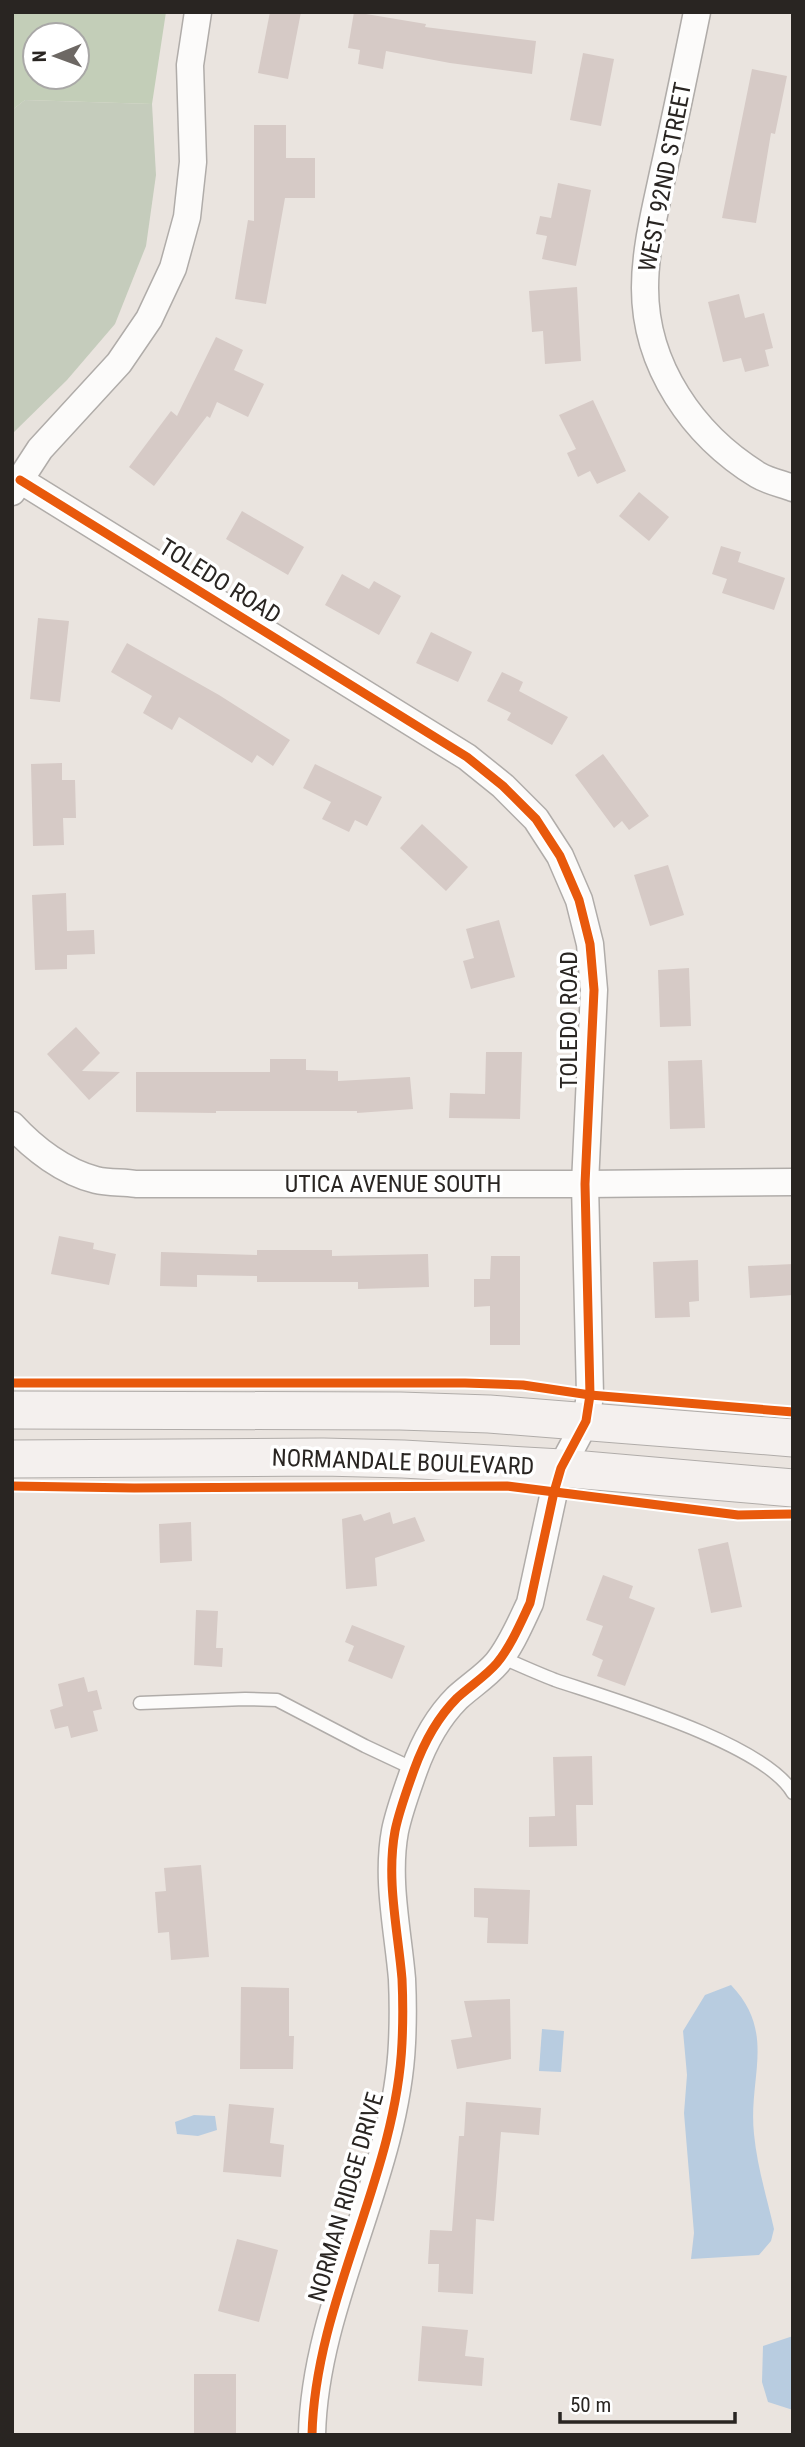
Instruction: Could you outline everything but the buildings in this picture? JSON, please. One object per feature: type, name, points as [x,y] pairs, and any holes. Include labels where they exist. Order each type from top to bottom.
[{"type":"main road","name":"NORMANDALE BOULEVARD","points":[[12,1410],[400,1411],[489,1414],[793,1438]]},
{"type":"main road","name":"NORMANDALE BOULEVARD","points":[[12,1459],[323,1457],[561,1468],[793,1488]]},
{"type":"street","points":[[16,486],[40,449],[119,363],[149,319],[173,268],[187,217],[194,162],[190,65],[198,12]]},
{"type":"street","name":"WEST 92ND STREET","points":[[697,12],[649,243],[645,289],[650,333],[666,377],[690,416],[722,450],[761,476],[793,488]]},
{"type":"street","name":"TOLEDO ROAD","points":[[16,486],[467,757],[503,786],[536,819],[560,856],[579,900],[590,944],[594,990],[585,1184],[590,1395],[586,1421],[561,1468]]},
{"type":"street","name":"UTICA AVENUE SOUTH","points":[[12,1125],[27,1141],[59,1164],[96,1180],[136,1184],[793,1182]]},
{"type":"street","name":"NORMAN RIDGE DRIVE","points":[[312,2435],[313,2405],[321,2360],[361,2219],[380,2164],[395,2104],[402,2044],[402,1982],[392,1885],[395,1832],[414,1769],[432,1731],[455,1700],[500,1657],[530,1602],[561,1468]]},
{"type":"lane","points":[[500,1657],[551,1678],[680,1723],[752,1757],[788,1785],[793,1793]]},
{"type":"lane","points":[[140,1703],[277,1700],[414,1769]]},
{"type":"green space","points":[[12,12],[166,12],[152,104],[25,100],[12,110]]},
{"type":"green space","points":[[25,100],[152,104],[156,175],[146,246],[115,324],[67,380],[12,434],[12,110]]},
{"type":"water","points":[[731,1985],[745,2003],[757,2038],[754,2134],[774,2229],[771,2241],[759,2255],[691,2259],[694,2233],[684,2113],[687,2075],[683,2031],[705,1995]]},
{"type":"water","points":[[542,2029],[564,2031],[561,2072],[539,2071]]},
{"type":"water","points":[[194,2115],[215,2116],[217,2130],[198,2136],[177,2134],[175,2122]]},
{"type":"water","points":[[793,2336],[793,2410],[768,2402],[762,2382],[763,2346]]},
{"type":"cycle path","points":[[20,480],[467,757],[503,786],[536,819],[560,856],[579,900],[590,944],[594,990],[585,1184],[590,1395],[586,1421],[561,1468],[530,1603],[497,1663],[457,1698],[437,1723],[418,1761],[399,1816],[392,1868],[403,1995],[397,2093],[372,2191],[326,2336],[316,2385],[312,2435]]},
{"type":"cycle path","points":[[12,1383],[523,1385],[590,1395],[793,1412]]},
{"type":"cycle path","points":[[12,1486],[507,1486],[738,1515],[793,1514]]}]
